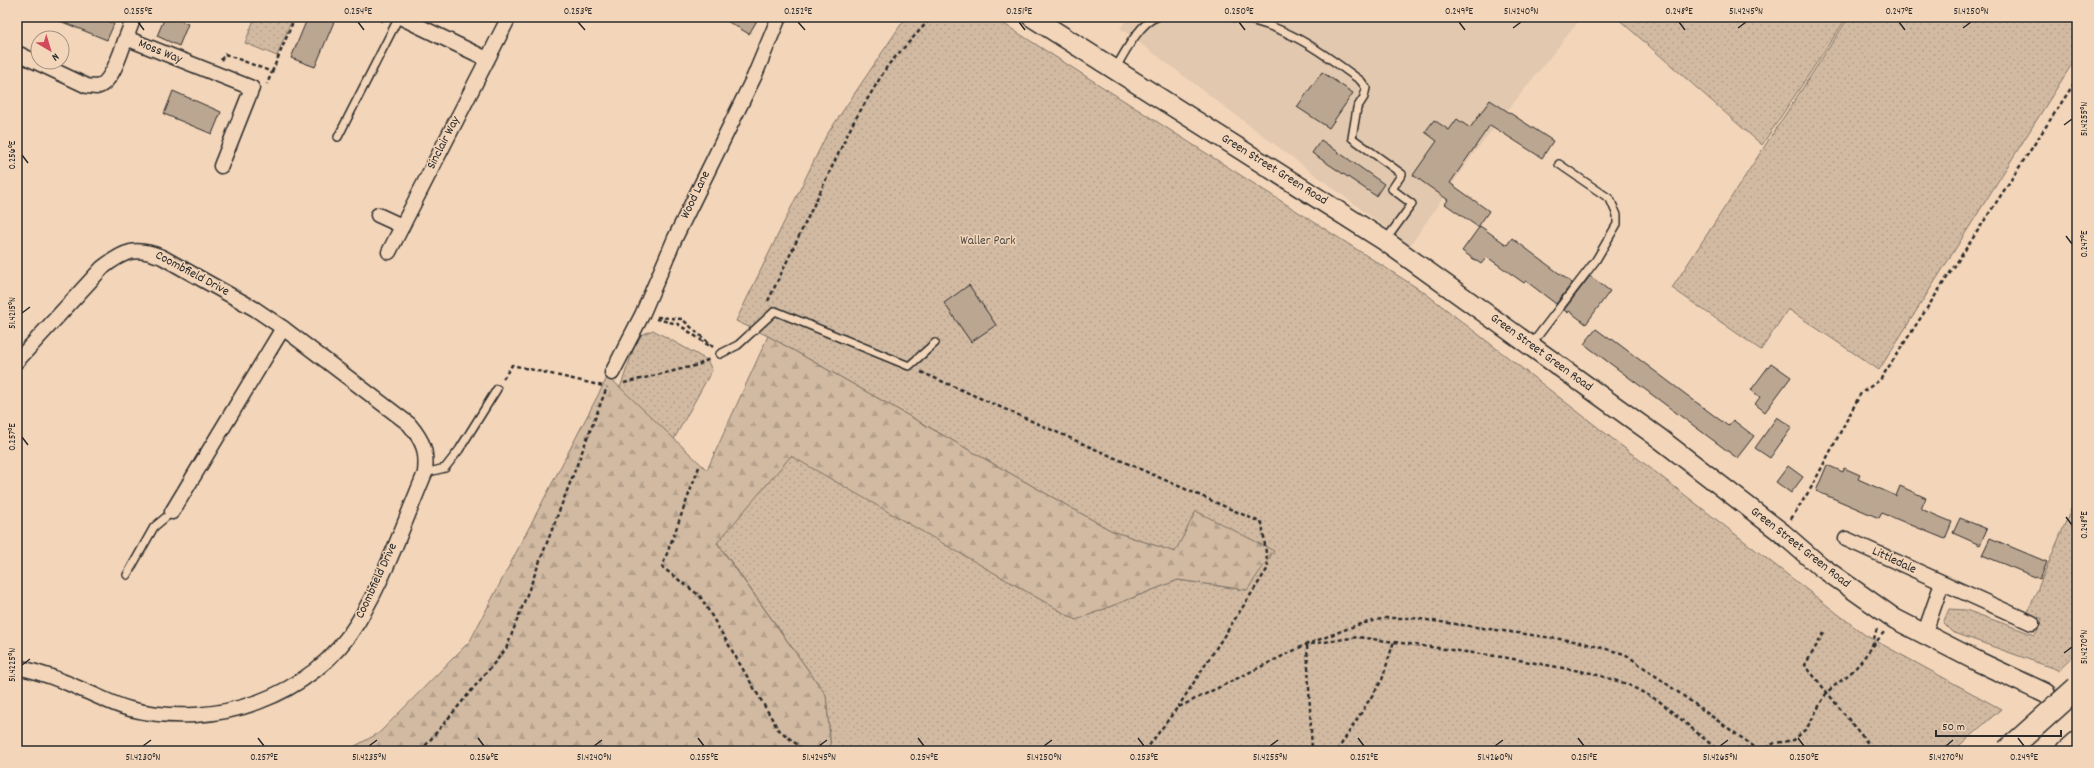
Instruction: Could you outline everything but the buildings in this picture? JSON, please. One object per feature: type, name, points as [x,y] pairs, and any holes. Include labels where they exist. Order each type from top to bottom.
[{"type":"highway","points":[[2007,751],[2077,688]]},
{"type":"highway","points":[[2068,751],[2077,743]]},
{"type":"main road","name":"Green Street Green Road","points":[[1032,17],[1385,241],[1659,438],[1782,533],[1820,566],[1895,619],[1924,635],[2045,693]]},
{"type":"street","points":[[126,38],[134,17]]},
{"type":"street","points":[[400,17],[487,59]]},
{"type":"street","name":"Sinclair Way","points":[[389,252],[509,17]]},
{"type":"street","name":"Wood Lane","points":[[616,381],[674,238],[754,77],[779,17]]},
{"type":"street","name":"Moss Way","points":[[17,53],[87,86],[96,87],[104,84],[110,77],[126,38],[252,88],[221,166]]},
{"type":"street","points":[[378,215],[402,226]]},
{"type":"street","name":"Coombfield Drive","points":[[17,361],[102,268],[116,257],[131,252],[147,251],[162,257],[255,309],[283,328],[409,424],[420,437],[426,455],[425,473],[374,593],[357,623],[334,653],[309,675],[281,692],[252,705],[221,713],[185,716],[155,714],[110,703],[59,680],[17,667]]},
{"type":"street","points":[[172,512],[283,328]]},
{"type":"street","name":"Littledale","points":[[1846,539],[2032,623]]},
{"type":"street","points":[[1924,635],[1942,583]]},
{"type":"lane","points":[[338,137],[400,17]]},
{"type":"lane","points":[[1114,69],[1136,36],[1151,19],[1157,17]]},
{"type":"lane","points":[[1233,17],[1262,23],[1293,35],[1362,81],[1366,88],[1364,97],[1358,108],[1352,138],[1402,174],[1392,189],[1412,204],[1385,241]]},
{"type":"lane","points":[[1531,345],[1596,260],[1617,224],[1617,215],[1610,199],[1559,164]]},
{"type":"lane","points":[[720,354],[738,345],[775,311],[909,366],[935,343]]},
{"type":"lane","points":[[425,473],[445,468],[459,450],[497,389]]},
{"type":"lane","points":[[127,575],[154,527],[172,512]]},
{"type":"path","points":[[272,72],[295,17]]},
{"type":"path","points":[[775,311],[767,304],[854,123],[888,65],[932,17]]},
{"type":"path","points":[[1782,533],[1811,488],[1861,393],[1880,380],[2077,79]]},
{"type":"path","points":[[642,315],[682,319],[720,354]]},
{"type":"path","points":[[642,315],[678,324],[720,354]]},
{"type":"path","points":[[421,751],[506,648],[607,387],[616,381],[698,365],[720,354]]},
{"type":"path","points":[[497,389],[512,365],[607,387],[616,381]]},
{"type":"path","points":[[909,366],[1262,523],[1268,568],[1177,708],[1144,751]]},
{"type":"path","points":[[699,467],[662,567],[700,596],[778,730],[804,751]]},
{"type":"path","points":[[1177,708],[1305,645],[1357,625],[1385,618],[1413,618],[1580,642],[1625,654],[1759,751],[1775,743],[1794,740],[1807,728],[1826,692],[1854,670],[1895,619]]},
{"type":"path","points":[[1824,633],[1806,665],[1874,751]]},
{"type":"path","points":[[1305,645],[1358,637],[1394,641],[1591,673],[1627,684],[1659,701],[1719,751]]},
{"type":"path","points":[[1337,751],[1382,680],[1394,641]]},
{"type":"path","points":[[1305,645],[1312,751]]},
{"type":"shaded area","points":[[1129,17],[1582,17],[1473,154],[1410,246],[1120,28]]},
{"type":"green space","points":[[255,17],[293,17],[277,56],[245,43]]},
{"type":"green space","name":"Waller Park","points":[[906,17],[993,17],[1425,293],[1865,635],[2001,709],[1953,751],[831,751],[826,695],[717,542],[791,455],[1076,620],[1178,580],[1246,590],[1175,552],[1112,531],[768,336],[736,321],[826,136]]},
{"type":"green space","points":[[1616,17],[1847,17],[1762,145]]},
{"type":"green space","points":[[1849,17],[2077,17],[2077,56],[1879,370],[1788,309],[1761,350],[1672,288]]},
{"type":"green space","points":[[653,330],[707,360],[712,370],[674,439],[620,388],[635,345],[641,335]]},
{"type":"green space","points":[[768,336],[1112,531],[1175,552],[1196,511],[1274,551],[1247,590],[1178,580],[1076,620],[791,456],[717,543],[826,695],[831,751],[346,751],[379,733],[470,641],[608,376],[707,470]]},
{"type":"green space","points":[[2077,495],[2077,652],[2058,670],[1952,632],[1943,623],[1949,609],[1966,610],[2035,635],[2042,619],[2028,612]]},
{"type":"tunnel","points":[[2050,695],[2077,708]]}]
